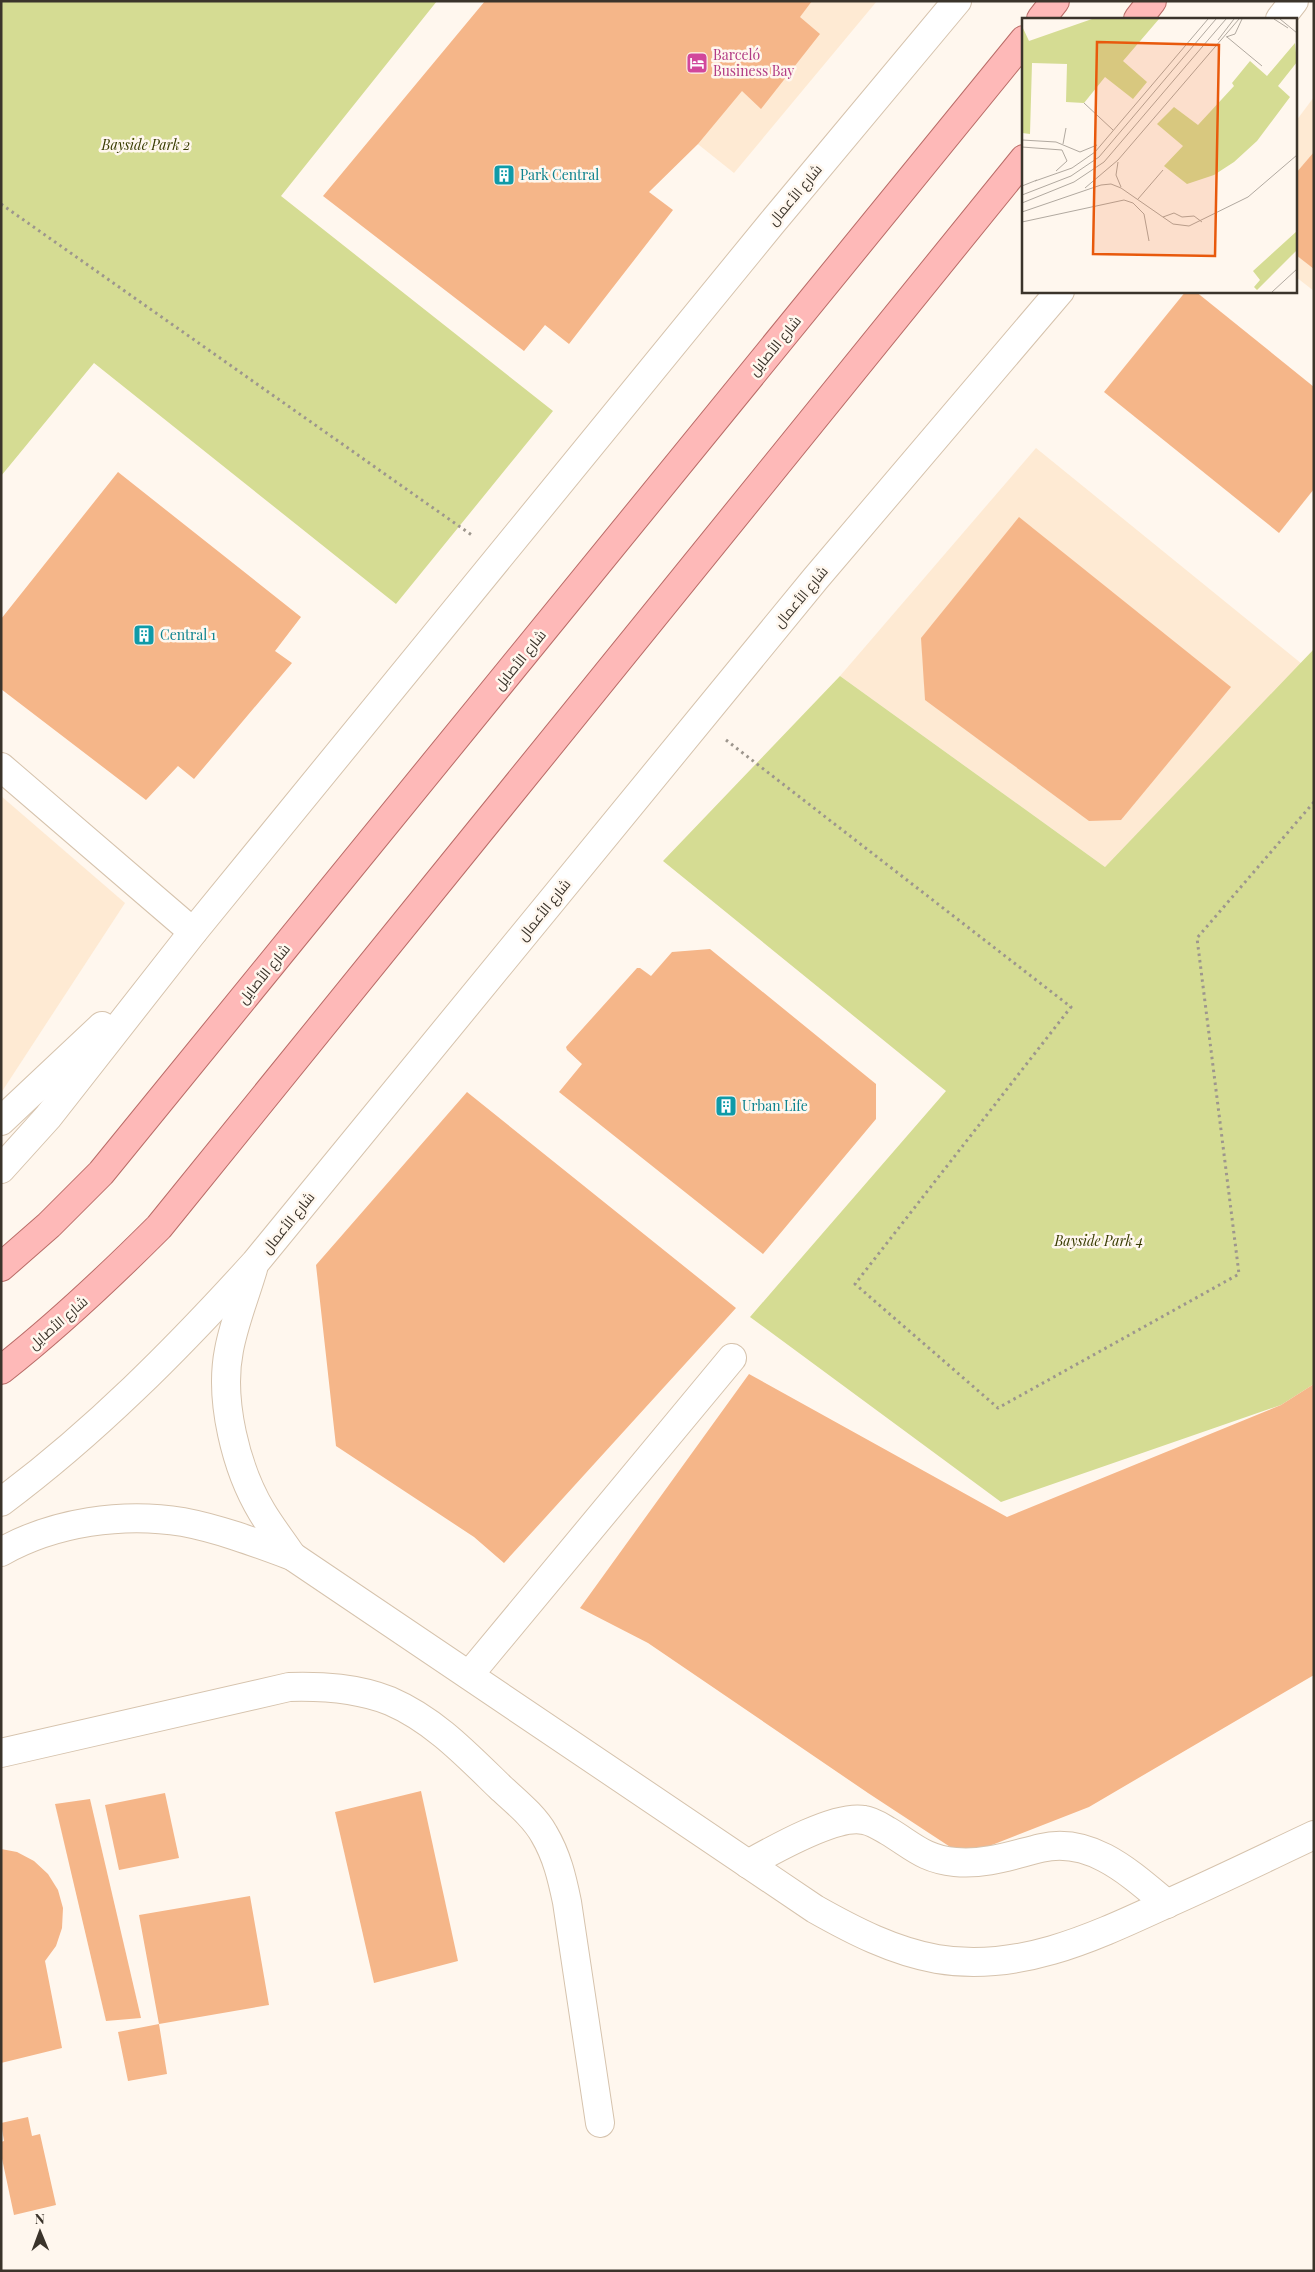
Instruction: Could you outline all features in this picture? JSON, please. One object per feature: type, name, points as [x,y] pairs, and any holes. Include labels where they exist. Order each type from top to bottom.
[{"type":"main road","points":[[1042,18],[1055,1]]},
{"type":"main road","points":[[1139,18],[1152,1]]},
{"type":"main road","name":"شارع الأصايل","points":[[1,1267],[49,1225],[101,1174],[1022,42]]},
{"type":"main road","name":"شارع الأصايل","points":[[1,1370],[46,1335],[104,1283],[158,1227],[1022,161]]},
{"type":"street","name":"شارع الأعمال","points":[[1,1169],[48,1117],[193,932],[771,224],[957,1]]},
{"type":"street","points":[[1274,18],[1278,1]]},
{"type":"street","points":[[1281,18],[1294,1]]},
{"type":"street","name":"شارع الأعمال","points":[[11,1495],[83,1436],[143,1381],[200,1324],[255,1263],[816,578],[1059,292]]},
{"type":"street","points":[[1,767],[193,932]]},
{"type":"street","name":"شارع الأعمال","points":[[1,1121],[95,1032],[144,996]]},
{"type":"street","points":[[255,1263],[228,1350],[227,1384],[229,1417],[236,1450],[247,1482],[262,1512],[292,1556]]},
{"type":"street","points":[[469,1675],[732,1358]]},
{"type":"street","points":[[8,1549],[69,1525],[126,1518],[182,1522],[236,1536],[292,1556],[815,1909],[854,1931],[895,1949],[939,1959],[983,1962],[1027,1957],[1078,1942],[1167,1904],[1314,1835]]},
{"type":"street","points":[[1,1753],[289,1687],[322,1686],[356,1691],[389,1701],[420,1716],[447,1736],[527,1812],[543,1832],[555,1854],[567,1902],[600,2122]]},
{"type":"street","points":[[748,1864],[789,1841],[839,1823],[863,1820],[889,1832],[908,1846],[925,1855],[946,1861],[984,1862],[1042,1848],[1074,1845],[1100,1856],[1131,1874],[1167,1904]]},
{"type":"path","points":[[1,204],[459,526]]},
{"type":"path","points":[[756,764],[1071,1007],[856,1284],[998,1408],[1239,1274],[1197,938],[1314,802]]},
{"type":"shaded area","name":"Barceló Business Bay","points":[[519,1],[877,1],[734,173]]},
{"type":"shaded area","points":[[1314,97],[1314,291],[1298,279],[1298,118]]},
{"type":"shaded area","points":[[1036,448],[1302,664],[1105,867],[840,676]]},
{"type":"shaded area","points":[[1,796],[125,903],[1,1093]]},
{"type":"green space","name":"Bayside Park 2","points":[[1,1],[437,1],[281,196],[553,411],[396,604],[94,363],[1,476]]},
{"type":"green space","name":"Bayside Park 4","points":[[1314,649],[1314,1384],[1281,1405],[1001,1502],[750,1317],[946,1091],[663,861],[840,676],[1105,867]]},
{"type":"building","name":"Park Central","points":[[485,1],[812,1],[800,17],[820,34],[761,109],[742,91],[698,144],[649,192],[673,210],[569,344],[545,325],[524,351],[323,196]]},
{"type":"building","points":[[1314,152],[1314,269],[1298,257],[1298,171]]},
{"type":"building","points":[[1185,292],[1196,292],[1314,387],[1314,489],[1279,533],[1104,392]]},
{"type":"building","name":"Central 1","points":[[118,472],[301,617],[275,651],[292,663],[194,779],[178,766],[146,800],[1,689],[1,619]]},
{"type":"building","points":[[1019,517],[1231,687],[1121,820],[1089,821],[925,700],[921,638]]},
{"type":"building","name":"Urban Life","points":[[710,949],[876,1084],[876,1119],[763,1254],[559,1092],[582,1064],[566,1047],[637,968],[651,976],[672,952]]},
{"type":"building","points":[[467,1092],[736,1308],[504,1563],[474,1537],[336,1446],[316,1265]]},
{"type":"building","points":[[749,1374],[1007,1517],[1281,1405],[1314,1384],[1314,1675],[1089,1807],[964,1856],[648,1643],[580,1608]]},
{"type":"building","points":[[421,1791],[458,1961],[374,1983],[335,1812]]},
{"type":"building","points":[[165,1793],[179,1858],[119,1870],[105,1805]]},
{"type":"building","points":[[90,1799],[141,2018],[106,2021],[55,1804]]},
{"type":"building","points":[[1,1849],[17,1852],[34,1861],[48,1874],[58,1890],[63,1908],[62,1928],[56,1946],[45,1961],[62,2048],[1,2063]]},
{"type":"building","points":[[250,1896],[269,2005],[159,2024],[139,1915]]},
{"type":"building","points":[[159,2024],[167,2074],[128,2081],[118,2032]]},
{"type":"building","points":[[28,2117],[32,2136],[40,2134],[56,2205],[14,2215],[1,2154],[1,2142],[4,2141],[1,2123]]},
{"type":"place","name":"Barceló Business Bay","points":[[697,63]]},
{"type":"place","name":"Park Central","points":[[504,175]]},
{"type":"place","name":"Central 1","points":[[144,635]]},
{"type":"place","name":"Urban Life","points":[[726,1106]]}]
